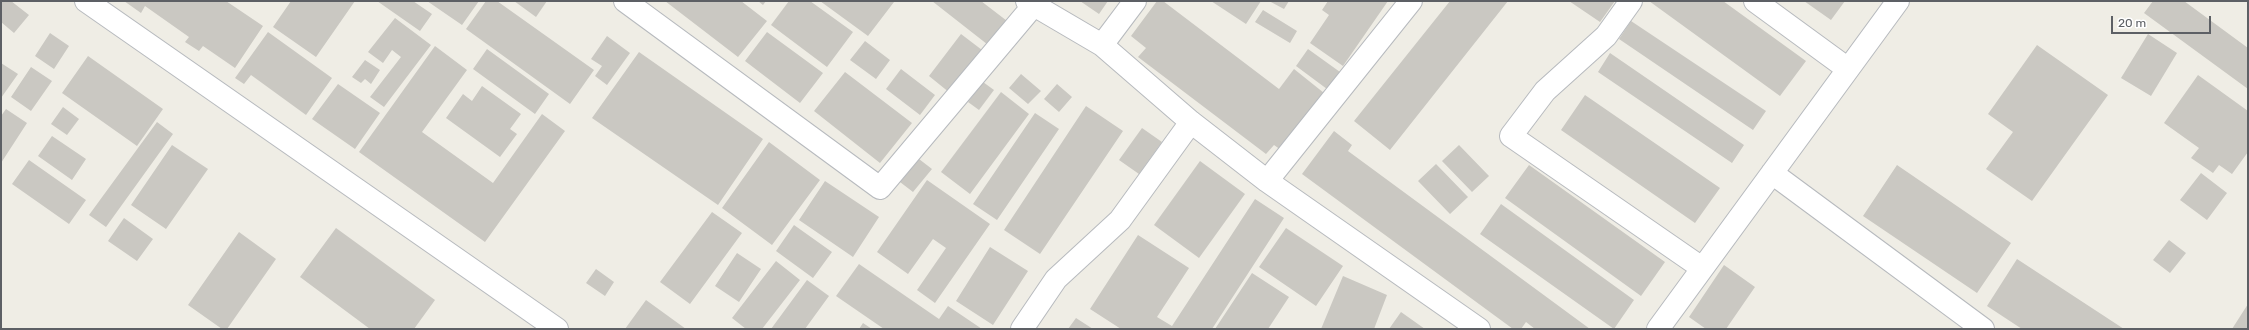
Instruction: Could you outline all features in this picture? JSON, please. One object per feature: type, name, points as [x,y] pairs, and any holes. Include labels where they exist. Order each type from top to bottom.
[{"type":"street","points":[[86,1],[558,329]]},
{"type":"street","points":[[625,1],[880,188],[1030,3],[1102,45],[1191,122],[1268,181],[1479,329]]},
{"type":"street","points":[[1102,45],[1135,1]]},
{"type":"street","points":[[1268,181],[1411,1]]},
{"type":"street","points":[[1631,1],[1606,36],[1545,91],[1511,136],[1702,268]]},
{"type":"street","points":[[1755,1],[1848,69]]},
{"type":"street","points":[[1658,329],[1898,1]]},
{"type":"street","points":[[1022,329],[1056,279],[1120,220],[1191,122]]},
{"type":"street","points":[[1772,173],[1983,329]]},
{"type":"building","points":[[1,1],[11,1],[29,15],[14,33],[1,22]]},
{"type":"building","points":[[124,1],[226,1],[263,26],[235,68],[203,46],[199,51],[185,42],[189,37],[145,6],[141,13]]},
{"type":"building","points":[[291,1],[355,1],[316,57],[273,27]]},
{"type":"building","points":[[377,1],[413,1],[432,14],[420,31]]},
{"type":"building","points":[[427,1],[479,1],[462,25]]},
{"type":"building","points":[[486,1],[497,1],[594,70],[570,104],[466,29]]},
{"type":"building","points":[[514,1],[547,1],[536,17]]},
{"type":"building","points":[[665,1],[741,1],[767,21],[738,57]]},
{"type":"building","points":[[758,1],[766,1],[763,5]]},
{"type":"building","points":[[789,1],[810,1],[853,32],[827,67],[771,25]]},
{"type":"building","points":[[820,1],[893,1],[894,2],[868,36]]},
{"type":"building","points":[[932,1],[981,1],[1011,24],[992,48]]},
{"type":"building","points":[[1080,1],[1108,1],[1099,14]]},
{"type":"building","points":[[1157,1],[1163,1],[1279,89],[1294,69],[1324,93],[1281,150],[1274,145],[1266,154],[1138,57],[1146,48],[1131,36]]},
{"type":"building","points":[[1211,1],[1261,1],[1246,24]]},
{"type":"building","points":[[1269,1],[1289,1],[1284,9]]},
{"type":"building","points":[[1328,1],[1388,1],[1343,66],[1310,43],[1329,15],[1322,10]]},
{"type":"building","points":[[1450,1],[1508,1],[1390,150],[1354,121]]},
{"type":"building","points":[[1569,1],[1615,1],[1600,22]]},
{"type":"building","points":[[1649,1],[1723,1],[1806,61],[1780,96]]},
{"type":"building","points":[[1804,1],[1845,1],[1831,20]]},
{"type":"building","points":[[2153,1],[2184,1],[2248,48],[2248,89],[2144,13]]},
{"type":"building","points":[[1263,10],[1297,31],[1290,43],[1255,22]]},
{"type":"building","points":[[395,18],[431,45],[384,107],[370,97],[401,57],[392,50],[383,63],[368,52]]},
{"type":"building","points":[[1631,21],[1766,111],[1753,130],[1619,39]]},
{"type":"building","points":[[268,32],[332,78],[306,115],[251,75],[244,84],[235,78]]},
{"type":"building","points":[[767,32],[823,73],[800,103],[745,61]]},
{"type":"building","points":[[50,33],[69,46],[54,69],[35,56]]},
{"type":"building","points":[[961,34],[982,50],[950,93],[929,76]]},
{"type":"building","points":[[2148,34],[2177,53],[2151,96],[2121,78]]},
{"type":"building","points":[[607,36],[630,53],[607,85],[595,76],[602,66],[591,59]]},
{"type":"building","points":[[865,41],[890,60],[876,79],[850,60]]},
{"type":"building","points":[[2037,45],[2108,95],[2032,201],[1986,169],[2013,132],[1988,114]]},
{"type":"building","points":[[435,46],[467,70],[422,132],[493,183],[542,114],[565,131],[485,242],[359,152]]},
{"type":"building","points":[[487,49],[549,94],[535,114],[473,69]]},
{"type":"building","points":[[1308,49],[1340,72],[1327,89],[1296,66]]},
{"type":"building","points":[[639,52],[763,139],[718,205],[592,118]]},
{"type":"building","points":[[1610,53],[1744,145],[1732,163],[1598,72]]},
{"type":"building","points":[[88,56],[163,109],[137,146],[62,93]]},
{"type":"building","points":[[365,60],[380,70],[371,84],[365,79],[361,83],[352,77]]},
{"type":"building","points":[[1,63],[18,74],[1,98]]},
{"type":"building","points":[[31,67],[52,81],[31,111],[11,97]]},
{"type":"building","points":[[901,69],[935,95],[920,115],[886,89]]},
{"type":"building","points":[[845,72],[912,123],[880,163],[814,111]]},
{"type":"building","points":[[1021,74],[1041,91],[1028,104],[1009,88]]},
{"type":"building","points":[[2198,75],[2248,111],[2248,152],[2232,174],[2219,165],[2213,173],[2191,158],[2199,148],[2164,123]]},
{"type":"building","points":[[983,82],[994,90],[979,110],[968,102]]},
{"type":"building","points":[[338,84],[380,113],[355,149],[312,119]]},
{"type":"building","points":[[1057,84],[1072,97],[1059,112],[1044,99]]},
{"type":"building","points":[[482,86],[521,114],[510,129],[517,134],[500,157],[446,118],[463,94],[472,101]]},
{"type":"building","points":[[1001,92],[1029,114],[970,194],[941,172]]},
{"type":"building","points":[[1585,95],[1720,188],[1695,223],[1561,130]]},
{"type":"building","points":[[1086,106],[1123,131],[1040,254],[1004,230]]},
{"type":"building","points":[[63,107],[79,119],[67,135],[51,124]]},
{"type":"building","points":[[6,109],[27,123],[1,163],[1,116]]},
{"type":"building","points":[[1035,113],[1059,129],[997,220],[973,204]]},
{"type":"building","points":[[157,122],[173,134],[106,227],[89,215]]},
{"type":"building","points":[[1142,128],[1162,142],[1139,174],[1119,160]]},
{"type":"building","points":[[1334,131],[1352,145],[1348,151],[1590,329],[1535,329],[1526,322],[1521,329],[1513,329],[1302,174]]},
{"type":"building","points":[[52,136],[86,159],[72,180],[38,156]]},
{"type":"building","points":[[769,142],[820,180],[772,245],[722,208]]},
{"type":"building","points":[[172,145],[208,169],[166,229],[131,205]]},
{"type":"building","points":[[1459,145],[1489,176],[1472,192],[1442,161]]},
{"type":"building","points":[[919,159],[932,169],[913,192],[900,182]]},
{"type":"building","points":[[29,160],[86,200],[69,224],[12,184]]},
{"type":"building","points":[[1200,161],[1245,194],[1199,258],[1154,225]]},
{"type":"building","points":[[1436,164],[1468,197],[1450,214],[1418,181]]},
{"type":"building","points":[[1529,165],[1665,262],[1641,296],[1505,198]]},
{"type":"building","points":[[1897,165],[2011,243],[1977,293],[1863,216]]},
{"type":"building","points":[[2201,173],[2227,193],[2207,220],[2180,200]]},
{"type":"building","points":[[927,180],[990,224],[935,303],[917,290],[946,248],[933,239],[908,274],[877,252]]},
{"type":"building","points":[[825,181],[879,217],[853,257],[799,220]]},
{"type":"building","points":[[1255,199],[1284,218],[1212,329],[1121,329],[1090,309],[1138,235],[1189,268],[1157,317],[1172,326]]},
{"type":"building","points":[[1501,204],[1634,300],[1614,329],[1480,234]]},
{"type":"building","points":[[712,212],[742,233],[690,304],[660,282]]},
{"type":"building","points":[[124,218],[153,239],[137,261],[108,241]]},
{"type":"building","points":[[794,225],[832,252],[813,278],[776,251]]},
{"type":"building","points":[[336,228],[435,300],[414,329],[370,329],[300,277]]},
{"type":"building","points":[[1286,228],[1343,266],[1316,306],[1259,267]]},
{"type":"building","points":[[239,232],[276,259],[227,329],[222,329],[188,305]]},
{"type":"building","points":[[2169,240],[2186,253],[2170,273],[2153,260]]},
{"type":"building","points":[[990,247],[1028,271],[993,325],[956,301]]},
{"type":"building","points":[[737,253],[761,269],[739,302],[715,286]]},
{"type":"building","points":[[2017,259],[2124,329],[2022,329],[1987,306]]},
{"type":"building","points":[[776,261],[800,280],[762,329],[746,329],[732,318]]},
{"type":"building","points":[[859,264],[939,319],[948,306],[982,329],[884,329],[836,296]]},
{"type":"building","points":[[1724,265],[1755,287],[1726,329],[1706,329],[1689,317]]},
{"type":"building","points":[[596,269],[614,282],[605,296],[586,283]]},
{"type":"building","points":[[1252,273],[1289,297],[1268,329],[1215,329]]},
{"type":"building","points":[[1343,276],[1387,295],[1374,329],[1321,329]]},
{"type":"building","points":[[807,280],[829,296],[805,329],[771,329]]},
{"type":"building","points":[[646,300],[686,329],[625,329]]},
{"type":"building","points":[[2248,304],[2248,329],[2232,329]]},
{"type":"building","points":[[1401,312],[1425,329],[1389,329]]},
{"type":"building","points":[[1076,318],[1093,329],[1068,329]]},
{"type":"building","points":[[863,323],[872,329],[859,329]]}]
